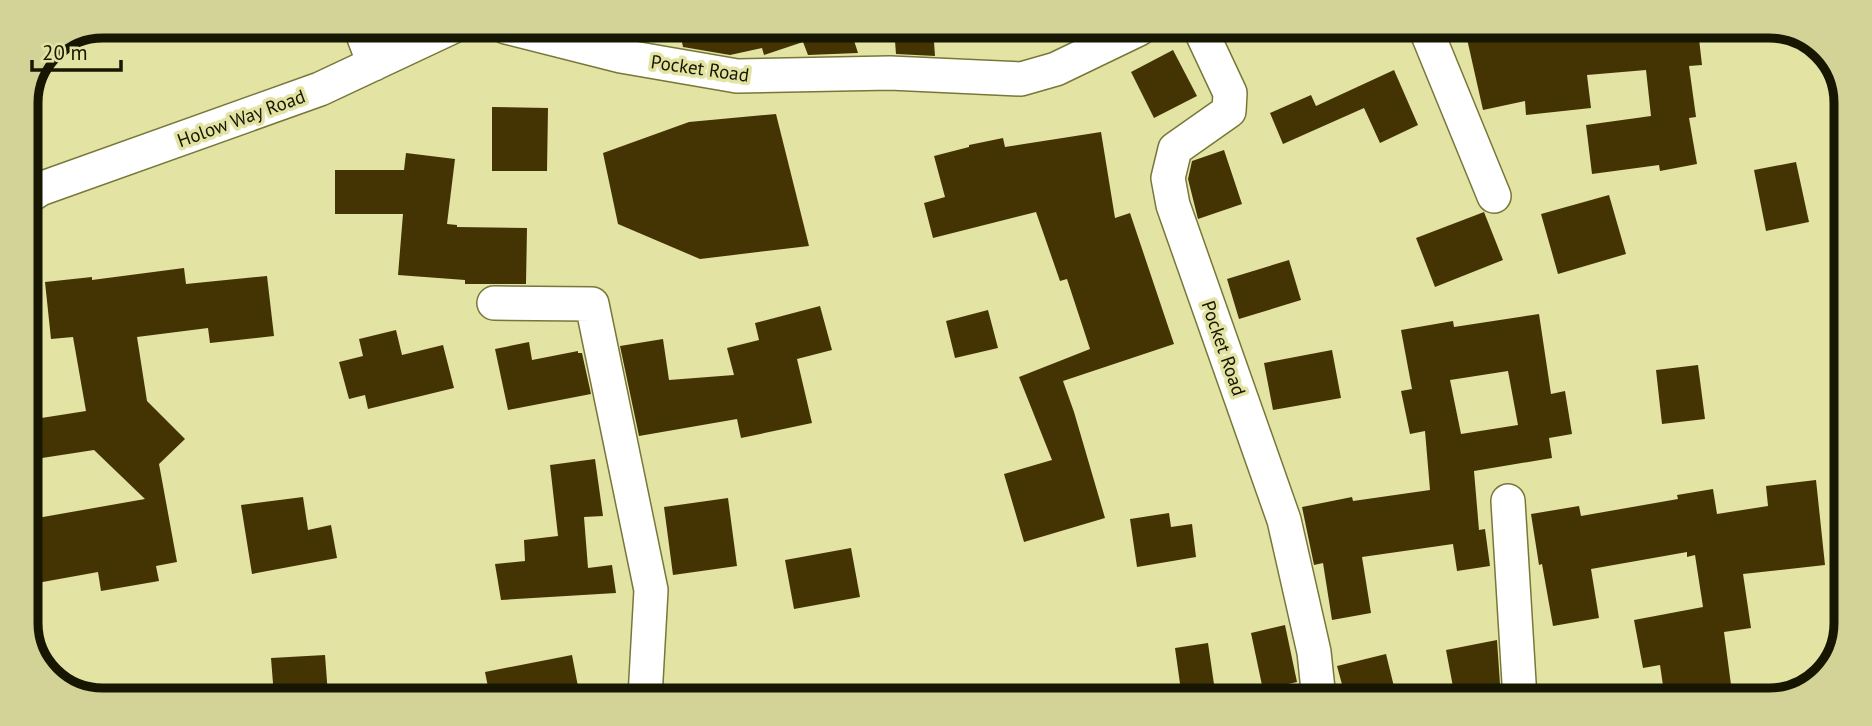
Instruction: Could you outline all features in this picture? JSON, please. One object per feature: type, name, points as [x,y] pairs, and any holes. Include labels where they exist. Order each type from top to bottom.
[{"type":"street","points":[[364,38],[374,64]]},
{"type":"street","name":"Holow Way Road","points":[[38,190],[320,89],[429,38]]},
{"type":"street","name":"Pocket Road","points":[[592,38],[623,42],[737,76],[890,73],[1021,79],[1056,69],[1120,38]]},
{"type":"street","name":"Pocket Road","points":[[1204,38],[1230,93],[1229,111],[1175,149],[1168,178],[1173,205],[1284,520],[1314,652],[1318,688]]},
{"type":"street","points":[[1429,38],[1494,196]]},
{"type":"street","points":[[494,303],[592,304],[651,590],[646,688]]},
{"type":"street","points":[[1508,501],[1519,688]]},
{"type":"building","points":[[681,38],[853,38],[858,53],[808,55],[803,42],[764,55],[762,48],[730,55],[683,47]]},
{"type":"building","points":[[895,38],[934,38],[935,56],[896,54]]},
{"type":"building","points":[[1467,38],[1699,38],[1702,65],[1689,66],[1696,117],[1689,118],[1697,164],[1660,171],[1659,165],[1592,174],[1586,125],[1651,116],[1646,70],[1587,75],[1591,108],[1526,115],[1525,101],[1483,110]]},
{"type":"building","points":[[1173,50],[1197,96],[1154,118],[1131,72]]},
{"type":"building","points":[[1394,70],[1418,125],[1380,143],[1364,108],[1283,144],[1270,113],[1311,95],[1316,106]]},
{"type":"building","points":[[492,107],[548,108],[547,171],[492,171]]},
{"type":"building","points":[[776,114],[809,246],[700,259],[618,224],[603,153],[689,122]]},
{"type":"building","points":[[1101,132],[1115,218],[1130,213],[1174,344],[1063,381],[1105,518],[1024,542],[1004,474],[1052,460],[1019,377],[1090,349],[1067,279],[1060,281],[1036,212],[933,238],[924,203],[945,197],[934,156],[1003,138],[1005,147]]},
{"type":"building","points":[[1224,150],[1242,204],[1198,219],[1188,179],[1192,161]]},
{"type":"building","points":[[406,153],[455,159],[447,224],[457,227],[527,228],[526,284],[465,284],[465,280],[398,275],[403,214],[335,214],[335,170],[404,170]]},
{"type":"building","points":[[1796,162],[1809,222],[1766,231],[1754,170]]},
{"type":"building","points":[[1609,195],[1626,254],[1558,274],[1541,214]]},
{"type":"building","points":[[1484,212],[1503,260],[1435,287],[1416,238]]},
{"type":"building","points":[[1289,260],[1301,300],[1239,319],[1227,279]]},
{"type":"building","points":[[184,268],[186,284],[267,276],[274,336],[210,343],[208,328],[137,337],[147,401],[185,439],[159,464],[177,562],[156,566],[159,581],[101,591],[98,572],[39,583],[39,518],[145,499],[94,450],[42,458],[39,418],[86,411],[73,337],[51,339],[45,282],[92,277],[92,280]]},
{"type":"building","points":[[820,306],[832,350],[797,359],[812,423],[741,438],[737,419],[639,436],[620,346],[663,339],[669,380],[734,375],[727,348],[759,340],[755,323]]},
{"type":"building","points":[[988,310],[998,348],[955,358],[946,321]]},
{"type":"building","points":[[1539,314],[1551,394],[1565,391],[1572,434],[1549,438],[1552,458],[1474,471],[1479,530],[1485,529],[1490,566],[1457,571],[1453,544],[1362,557],[1371,613],[1332,620],[1323,563],[1314,565],[1302,507],[1352,497],[1353,501],[1430,490],[1425,431],[1410,434],[1401,391],[1412,389],[1401,330],[1453,321],[1454,327]],"holes":[[[1508,371],[1518,425],[1461,434],[1450,380]]]},
{"type":"building","points":[[396,330],[402,355],[443,345],[454,388],[368,409],[365,395],[349,399],[339,362],[363,356],[359,339]]},
{"type":"building","points":[[529,342],[532,360],[578,351],[582,353],[591,394],[508,410],[495,349]]},
{"type":"building","points":[[1332,350],[1341,398],[1273,410],[1264,363]]},
{"type":"building","points":[[1698,365],[1705,419],[1662,424],[1656,370]]},
{"type":"building","points":[[595,459],[603,516],[584,517],[588,568],[612,565],[616,593],[501,600],[495,564],[525,561],[524,540],[558,536],[550,465]]},
{"type":"building","points":[[1816,480],[1825,565],[1743,574],[1751,628],[1724,632],[1731,688],[1663,688],[1660,665],[1643,668],[1634,620],[1703,607],[1695,555],[1687,557],[1687,552],[1591,569],[1599,618],[1553,626],[1531,514],[1579,506],[1581,516],[1678,499],[1677,495],[1713,489],[1717,514],[1768,506],[1766,486]]},
{"type":"building","points":[[303,497],[308,530],[331,525],[337,558],[252,574],[241,505]]},
{"type":"building","points":[[728,498],[737,566],[673,575],[664,507]]},
{"type":"building","points":[[1169,513],[1171,527],[1192,524],[1196,557],[1137,567],[1130,519]]},
{"type":"building","points":[[851,548],[860,597],[794,609],[785,560]]},
{"type":"building","points":[[1285,625],[1297,682],[1263,688],[1251,633]]},
{"type":"building","points":[[1497,640],[1500,684],[1453,688],[1446,650]]},
{"type":"building","points":[[1208,643],[1215,688],[1181,688],[1175,648]]},
{"type":"building","points":[[1386,654],[1394,688],[1343,688],[1337,666]]},
{"type":"building","points":[[325,655],[327,688],[273,688],[271,658]]},
{"type":"building","points":[[572,655],[578,688],[488,688],[485,672]]}]
